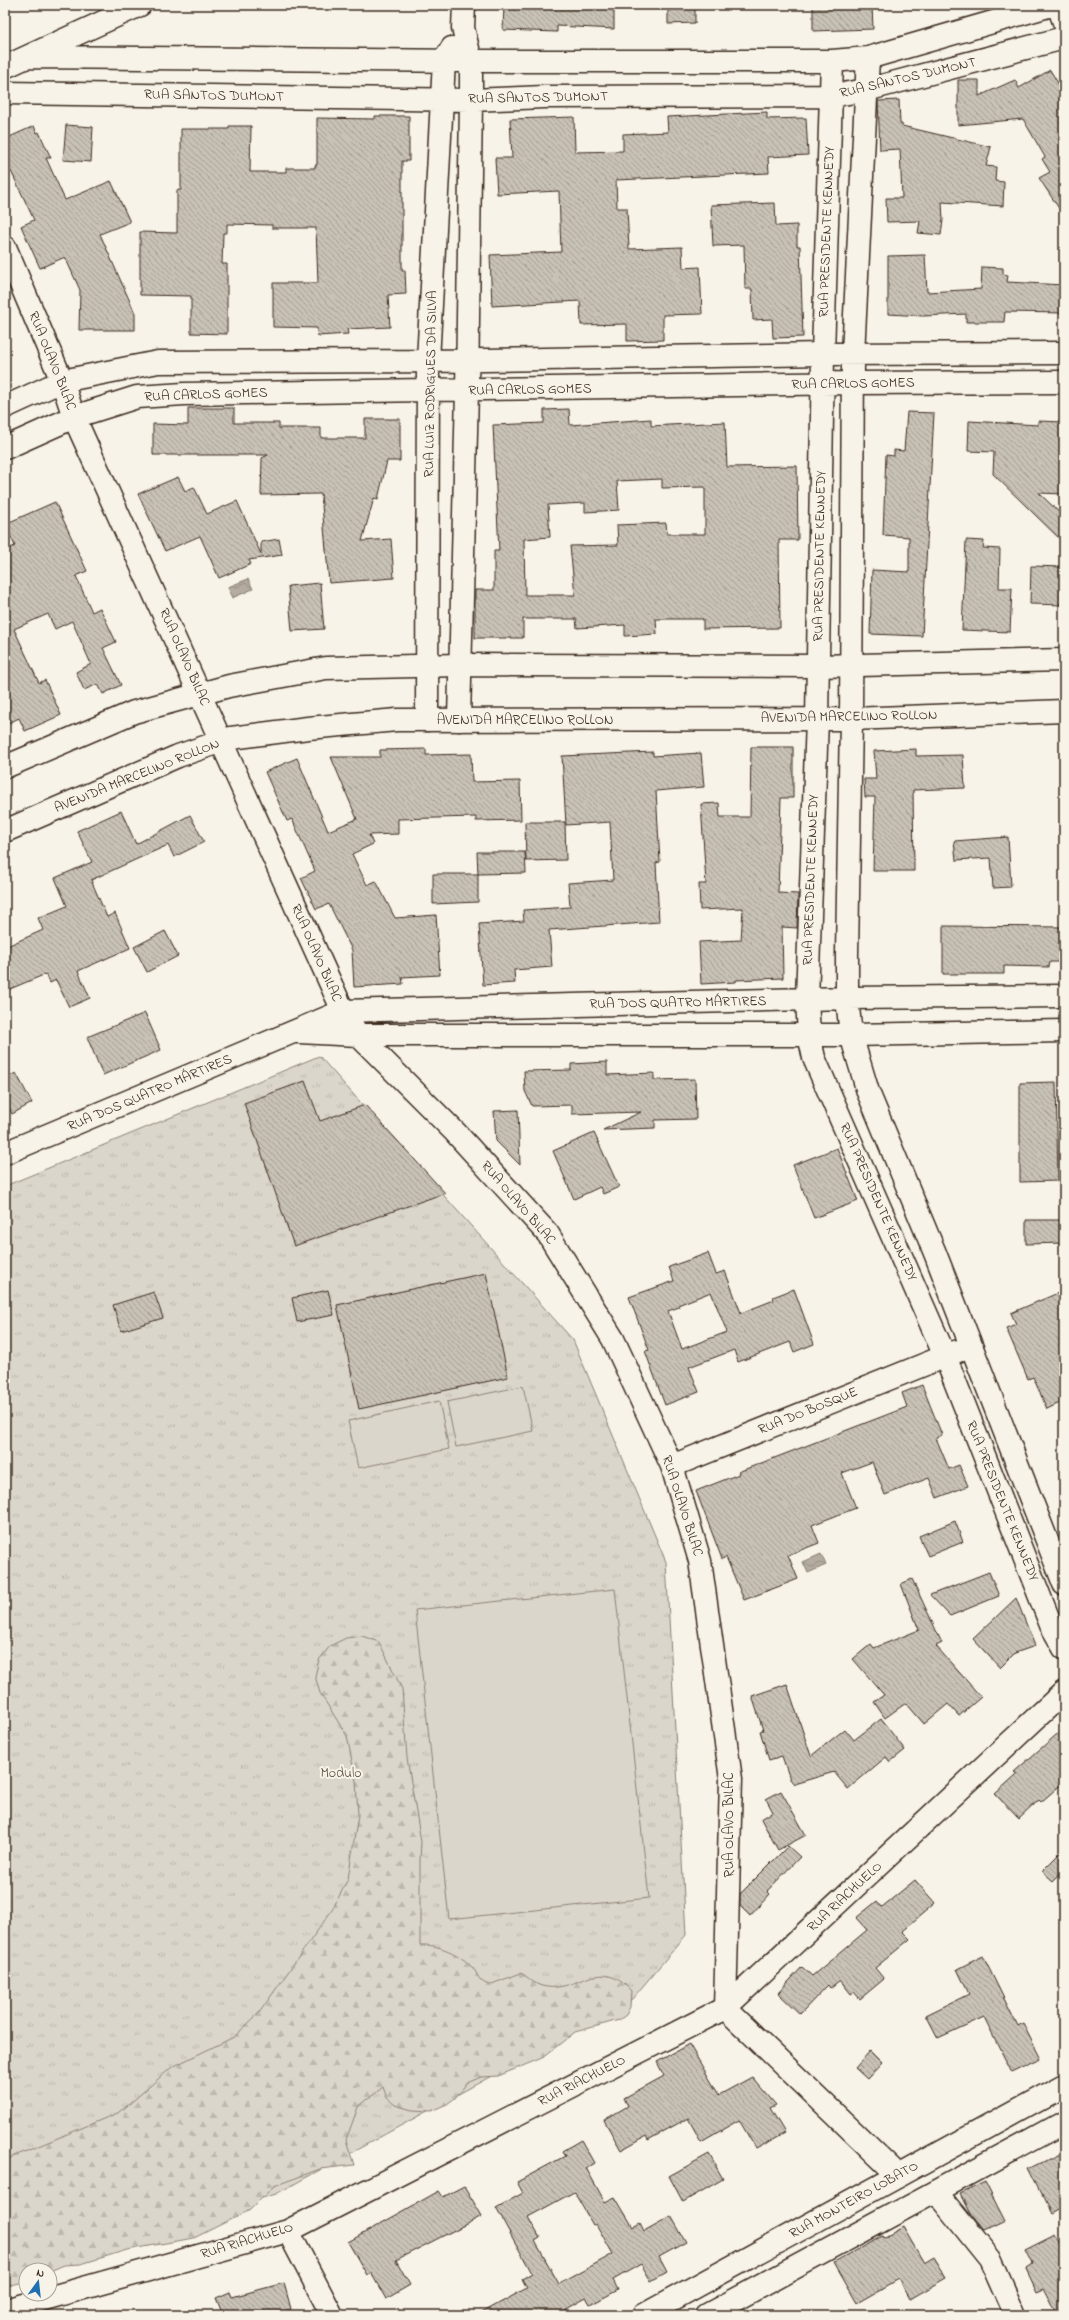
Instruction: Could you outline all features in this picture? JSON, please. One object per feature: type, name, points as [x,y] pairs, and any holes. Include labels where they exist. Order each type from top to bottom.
[{"type":"street","points":[[5,67],[140,5]]},
{"type":"street","name":"RUA LUIZ RODRIGUES DA SILVA","points":[[459,720],[467,391],[470,100],[470,61],[463,28],[464,5]]},
{"type":"street","name":"RUA SANTOS DUMONT","points":[[28,57],[444,61],[832,61],[868,58],[1052,5]]},
{"type":"street","points":[[1058,5],[1064,22]]},
{"type":"street","name":"RUA LUIZ RODRIGUES DA SILVA","points":[[427,720],[430,391],[428,361],[444,99],[444,61],[463,28]]},
{"type":"street","name":"RUA SANTOS DUMONT","points":[[5,93],[470,100],[552,97],[831,96],[866,90],[1064,38]]},
{"type":"street","name":"RUA PRESIDENTE KENNEDY","points":[[868,58],[853,354],[852,665],[847,998],[851,1035],[868,1092],[971,1345],[1064,1584]]},
{"type":"street","name":"RUA PRESIDENTE KENNEDY","points":[[832,61],[823,354],[822,497],[817,719],[807,1000],[809,1035],[814,1058],[945,1356],[1051,1625],[1064,1648]]},
{"type":"street","name":"RUA OLAVO BILAC","points":[[5,247],[62,381],[74,417],[202,694],[220,741],[343,1011],[358,1036],[455,1132],[548,1234],[613,1339],[672,1466],[700,1561],[731,1779],[725,2008]]},
{"type":"street","name":"RUA CARLOS GOMES","points":[[5,407],[62,381],[158,362],[428,361],[823,354],[1064,352]]},
{"type":"street","name":"RUA CARLOS GOMES","points":[[5,448],[74,417],[137,397],[184,394],[467,391],[853,383],[1064,382]]},
{"type":"street","points":[[822,497],[852,500]]},
{"type":"street","points":[[5,767],[134,712],[229,686],[326,668],[460,665],[818,666],[1064,660]]},
{"type":"street","name":"AVENIDA MARCELINO ROLLON","points":[[6,829],[178,756],[220,741],[231,738],[308,728],[397,720],[851,719],[1064,711]]},
{"type":"street","name":"RUA DOS QUATRO MÁRTIRES","points":[[5,1154],[343,1011],[847,998],[1064,996]]},
{"type":"street","points":[[634,1004],[635,1035]]},
{"type":"street","name":"RUA DOS QUATRO MÁRTIRES","points":[[296,1032],[358,1036],[851,1035],[1064,1031]]},
{"type":"street","name":"RUA DO BOSQUE","points":[[672,1466],[971,1345]]},
{"type":"street","name":"RUA RIACHUELO","points":[[5,2310],[288,2231],[725,2008],[1064,1692]]},
{"type":"street","points":[[725,2008],[898,2175]]},
{"type":"street","name":"RUA MONTEIRO LOBATO","points":[[644,2315],[1064,2085]]},
{"type":"street","points":[[707,2315],[1064,2122]]},
{"type":"street","points":[[936,2192],[990,2259],[1015,2315]]},
{"type":"street","points":[[288,2231],[332,2315]]},
{"type":"green space","name":"Modulo","points":[[319,1056],[573,1340],[666,1562],[686,1935],[632,1999],[276,2194],[40,2262],[18,2262],[18,2268],[5,2272],[5,1186]]},
{"type":"green space","points":[[523,1386],[533,1431],[456,1447],[447,1402]]},
{"type":"green space","points":[[439,1401],[449,1449],[358,1468],[348,1421]]},
{"type":"green space","points":[[615,1589],[649,1898],[449,1919],[415,1610]]},
{"type":"green space","points":[[362,1636],[379,1642],[402,1689],[407,1758],[421,1842],[420,1945],[434,1946],[455,1954],[467,1962],[480,1979],[489,1985],[521,1973],[539,1985],[554,1987],[566,1985],[587,1978],[608,1976],[619,1981],[631,1991],[630,2007],[626,2015],[619,2020],[575,2032],[542,2058],[498,2076],[481,2077],[467,2083],[455,2098],[447,2104],[431,2111],[412,2110],[395,2105],[387,2098],[383,2087],[358,2107],[346,2140],[354,2165],[320,2169],[274,2186],[250,2210],[194,2238],[127,2250],[81,2264],[64,2265],[58,2268],[58,2262],[18,2262],[18,2283],[5,2287],[5,2160],[120,2112],[172,2067],[234,2037],[259,2013],[332,1910],[348,1879],[358,1815],[356,1781],[347,1736],[320,1693],[315,1676],[319,1660],[330,1646],[346,1638]]},
{"type":"water","points":[[248,579],[253,589],[232,598],[228,587]]},
{"type":"water","points":[[821,1554],[826,1565],[808,1573],[803,1562]]},
{"type":"building","points":[[504,5],[614,5],[614,29],[557,26],[557,32],[503,30]]},
{"type":"building","points":[[668,5],[695,5],[695,23],[668,24]]},
{"type":"building","points":[[813,5],[872,5],[873,29],[813,31]]},
{"type":"building","points":[[1050,70],[1064,93],[1064,216],[1039,178],[1050,172],[1042,159],[1045,157],[1023,119],[958,125],[958,80],[979,80],[979,96],[1015,80],[1019,88]]},
{"type":"building","points":[[899,100],[900,124],[902,124],[902,126],[991,147],[986,166],[996,167],[995,181],[1004,182],[1003,206],[942,202],[943,220],[941,235],[918,233],[920,221],[887,222],[886,198],[902,198],[900,149],[880,150],[878,101]]},
{"type":"building","points":[[767,112],[767,119],[806,118],[808,155],[768,157],[769,173],[616,180],[617,208],[627,208],[629,249],[682,247],[683,268],[700,267],[702,314],[663,315],[663,340],[627,341],[627,324],[581,325],[580,301],[492,306],[490,255],[561,252],[559,191],[497,194],[495,158],[512,158],[510,119],[574,117],[575,152],[623,151],[623,134],[668,132],[667,117]]},
{"type":"building","points":[[375,116],[409,116],[409,161],[402,161],[402,270],[405,270],[406,294],[388,295],[390,327],[347,329],[348,334],[318,336],[317,328],[273,327],[273,283],[318,283],[316,228],[272,228],[272,225],[227,224],[227,233],[223,233],[222,264],[227,264],[227,334],[191,333],[191,296],[140,295],[140,232],[177,233],[177,190],[181,190],[181,129],[229,129],[229,126],[251,126],[250,172],[286,172],[286,168],[315,168],[315,165],[317,165],[317,118],[375,119]]},
{"type":"building","points":[[66,125],[93,127],[91,162],[63,160]]},
{"type":"building","points":[[34,126],[37,133],[39,132],[51,158],[46,158],[65,200],[111,181],[130,222],[100,234],[135,313],[135,330],[79,330],[80,290],[65,257],[40,268],[21,226],[34,220],[11,171],[5,174],[5,139]]},
{"type":"building","points":[[775,203],[776,226],[797,225],[797,246],[800,246],[803,337],[773,338],[772,319],[753,320],[752,289],[745,289],[744,245],[713,246],[711,205]]},
{"type":"building","points":[[925,255],[927,292],[981,289],[982,267],[1003,268],[1003,274],[1008,275],[1007,282],[1064,285],[1064,313],[1005,312],[1004,322],[966,322],[966,314],[923,316],[888,314],[888,256]]},
{"type":"building","points":[[188,408],[234,408],[234,423],[279,423],[279,428],[321,428],[321,438],[365,438],[365,419],[400,419],[400,461],[387,461],[378,499],[374,498],[362,541],[391,539],[394,578],[329,583],[321,494],[261,495],[262,458],[268,455],[153,455],[153,424],[188,425]]},
{"type":"building","points":[[569,409],[570,425],[651,419],[651,426],[725,422],[727,467],[797,466],[798,540],[779,540],[780,628],[703,629],[703,619],[656,619],[657,634],[625,636],[625,625],[577,628],[576,619],[523,619],[523,638],[475,638],[475,590],[494,590],[494,551],[499,551],[493,425],[544,423],[544,410]],"holes":[[[662,479],[662,488],[705,487],[705,534],[667,534],[666,523],[617,525],[618,545],[570,546],[575,595],[525,595],[524,539],[550,537],[548,505],[585,503],[585,512],[619,510],[617,481]]]},
{"type":"building","points":[[907,412],[934,413],[922,636],[870,634],[872,570],[909,572],[909,537],[883,535],[886,455],[894,456],[894,450],[904,451]]},
{"type":"building","points":[[969,421],[1038,425],[1038,421],[1064,422],[1064,494],[1039,493],[1064,517],[1064,543],[993,474],[994,452],[968,451]]},
{"type":"building","points":[[178,477],[185,491],[194,487],[207,514],[237,501],[261,554],[261,542],[279,539],[282,555],[249,560],[251,564],[219,578],[200,536],[165,551],[138,494]]},
{"type":"building","points":[[55,502],[87,571],[76,576],[92,612],[100,608],[116,642],[103,648],[121,685],[103,694],[98,684],[84,690],[76,672],[91,664],[72,621],[55,629],[48,614],[14,629],[39,683],[45,680],[61,715],[25,731],[19,718],[5,725],[5,550],[15,546],[5,524]]},
{"type":"building","points":[[966,540],[984,541],[983,548],[1000,549],[999,588],[1012,588],[1010,632],[962,630]]},
{"type":"building","points":[[1031,566],[1064,567],[1064,605],[1030,604]]},
{"type":"building","points":[[320,583],[324,629],[292,631],[288,586]]},
{"type":"building","points":[[751,747],[793,747],[793,798],[781,798],[778,893],[798,894],[797,928],[782,927],[783,978],[736,980],[736,982],[701,984],[699,942],[741,940],[743,908],[700,910],[699,884],[706,884],[701,804],[719,803],[720,817],[750,817]]},
{"type":"building","points":[[426,749],[426,755],[471,754],[472,782],[520,781],[521,820],[476,821],[476,817],[398,819],[398,834],[369,835],[373,844],[352,854],[367,885],[376,881],[395,918],[436,915],[440,975],[402,977],[403,984],[354,987],[352,950],[329,904],[316,909],[301,878],[315,871],[292,819],[287,821],[265,772],[297,758],[328,831],[357,819],[331,757],[380,757],[380,750]]},
{"type":"building","points":[[916,749],[916,756],[963,755],[965,788],[913,790],[914,871],[873,871],[875,797],[865,797],[864,779],[876,779],[874,751]]},
{"type":"building","points":[[653,752],[653,756],[701,753],[704,787],[656,791],[660,862],[656,863],[659,922],[549,930],[552,967],[514,970],[515,983],[483,985],[479,924],[524,921],[523,910],[570,907],[568,883],[613,880],[610,822],[566,825],[562,756]]},
{"type":"building","points":[[121,811],[136,844],[190,815],[204,842],[174,857],[168,845],[91,880],[107,917],[115,913],[130,948],[78,971],[90,998],[69,1007],[56,980],[50,983],[46,974],[5,991],[5,947],[43,930],[38,918],[67,906],[55,878],[92,862],[77,831]]},
{"type":"building","points":[[525,822],[565,822],[566,860],[526,861]]},
{"type":"building","points":[[1008,837],[1011,887],[993,888],[991,858],[956,860],[954,841]]},
{"type":"building","points":[[477,852],[525,852],[526,873],[478,874]]},
{"type":"building","points":[[433,874],[478,874],[478,902],[433,904]]},
{"type":"building","points":[[943,926],[1064,927],[1064,962],[1050,962],[1049,967],[1004,966],[1004,974],[943,974]]},
{"type":"building","points":[[165,931],[178,956],[147,972],[134,947]]},
{"type":"building","points":[[145,1013],[161,1050],[103,1075],[87,1037]]},
{"type":"building","points":[[607,1062],[607,1075],[654,1073],[654,1080],[695,1079],[696,1119],[655,1120],[655,1128],[603,1130],[641,1112],[572,1114],[572,1105],[532,1106],[525,1091],[524,1071],[571,1070],[571,1064]]},
{"type":"building","points":[[16,1073],[32,1103],[12,1114],[5,1100],[5,1078]]},
{"type":"building","points":[[305,1081],[320,1121],[365,1105],[445,1193],[294,1246],[244,1103]]},
{"type":"building","points":[[1056,1082],[1058,1181],[1020,1182],[1020,1083]]},
{"type":"building","points":[[518,1110],[520,1165],[496,1141],[494,1111]]},
{"type":"building","points":[[594,1133],[619,1187],[603,1194],[600,1187],[574,1199],[553,1151]]},
{"type":"building","points":[[837,1148],[858,1201],[814,1218],[793,1165]]},
{"type":"building","points":[[1026,1220],[1064,1220],[1064,1243],[1026,1244]]},
{"type":"building","points":[[708,1253],[716,1274],[725,1271],[741,1313],[774,1300],[773,1297],[794,1289],[814,1344],[794,1352],[790,1342],[738,1362],[734,1350],[689,1367],[699,1392],[665,1405],[645,1351],[649,1350],[629,1297],[674,1281],[669,1267]],"holes":[[[711,1292],[727,1332],[682,1349],[668,1311],[679,1307],[678,1305]]]},
{"type":"building","points":[[486,1273],[508,1377],[359,1409],[337,1305]]},
{"type":"building","points":[[328,1290],[334,1315],[297,1322],[292,1298]]},
{"type":"building","points":[[154,1292],[163,1318],[121,1331],[113,1305]]},
{"type":"building","points":[[1058,1293],[1064,1307],[1064,1401],[1047,1409],[1033,1377],[1028,1379],[1006,1328],[1016,1324],[1011,1313]]},
{"type":"building","points":[[922,1385],[942,1435],[936,1438],[949,1469],[959,1465],[968,1486],[937,1498],[929,1478],[885,1495],[872,1462],[842,1473],[856,1508],[812,1525],[819,1543],[788,1555],[798,1579],[744,1600],[726,1557],[722,1559],[696,1491],[739,1474],[738,1472],[907,1407],[902,1393]]},
{"type":"building","points":[[955,1521],[963,1542],[928,1556],[919,1536]]},
{"type":"building","points":[[989,1572],[999,1596],[950,1616],[930,1595]]},
{"type":"building","points":[[912,1579],[942,1643],[936,1646],[981,1697],[959,1716],[948,1704],[924,1724],[906,1703],[885,1718],[874,1702],[884,1695],[853,1659],[871,1644],[874,1648],[919,1630],[901,1584]]},
{"type":"building","points":[[1016,1598],[1035,1646],[1015,1653],[1000,1668],[973,1639]]},
{"type":"building","points":[[787,1684],[811,1756],[845,1729],[854,1740],[881,1719],[905,1750],[890,1762],[886,1757],[848,1789],[834,1772],[794,1784],[790,1779],[782,1756],[769,1760],[760,1731],[763,1730],[752,1696]]},
{"type":"building","points":[[1064,1728],[1064,1782],[1041,1802],[1039,1800],[1019,1819],[995,1794],[1017,1774],[1014,1772]]},
{"type":"building","points":[[781,1791],[806,1835],[778,1850],[761,1819],[773,1812],[766,1799]]},
{"type":"building","points":[[788,1846],[800,1857],[767,1891],[770,1894],[750,1916],[740,1906],[740,1894]]},
{"type":"building","points":[[1064,1849],[1064,1870],[1053,1881],[1042,1871]]},
{"type":"building","points":[[915,1880],[935,1903],[902,1931],[910,1939],[875,1968],[884,1979],[860,1999],[854,1992],[851,1994],[840,1980],[830,1988],[828,1985],[800,2014],[778,1993],[802,1967],[812,1976],[867,1930],[856,1918],[877,1901],[882,1907]]},
{"type":"building","points":[[983,1956],[1018,2027],[1023,2024],[1041,2059],[1012,2073],[984,2017],[938,2038],[926,2015],[969,1994],[957,1969]]},
{"type":"building","points":[[689,2044],[719,2095],[752,2077],[776,2105],[770,2108],[785,2133],[756,2149],[739,2120],[701,2142],[688,2118],[648,2140],[646,2136],[621,2150],[604,2120],[628,2106],[624,2098],[664,2076],[657,2062]]},
{"type":"building","points":[[870,2051],[882,2063],[867,2079],[855,2068]]},
{"type":"building","points":[[581,2140],[594,2163],[586,2168],[605,2202],[615,2197],[633,2227],[640,2223],[644,2231],[671,2216],[686,2242],[659,2257],[667,2272],[651,2281],[641,2264],[613,2280],[618,2290],[590,2305],[586,2298],[556,2315],[478,2315],[527,2288],[522,2279],[532,2273],[496,2208],[523,2193],[517,2182],[565,2156],[562,2151]],"holes":[[[574,2192],[593,2225],[596,2224],[613,2254],[559,2284],[535,2241],[540,2238],[528,2217]]]},
{"type":"building","points":[[709,2154],[723,2179],[683,2202],[669,2176]]},
{"type":"building","points":[[1059,2154],[1064,2164],[1064,2206],[1051,2213],[1029,2169]]},
{"type":"building","points":[[985,2182],[1005,2221],[984,2231],[970,2214],[960,2194]]},
{"type":"building","points":[[464,2186],[482,2216],[396,2260],[410,2285],[386,2299],[371,2273],[367,2275],[348,2242],[439,2191],[443,2197]]},
{"type":"building","points":[[903,2227],[924,2263],[934,2257],[947,2278],[910,2299],[899,2279],[857,2303],[834,2263],[882,2236],[885,2237]]},
{"type":"building","points":[[1055,2235],[1064,2252],[1064,2315],[1058,2315],[1044,2288],[1037,2291],[1026,2268],[1032,2264],[1025,2250]]},
{"type":"building","points":[[284,2283],[291,2309],[269,2315],[223,2315],[216,2298],[230,2292],[232,2297]]}]
